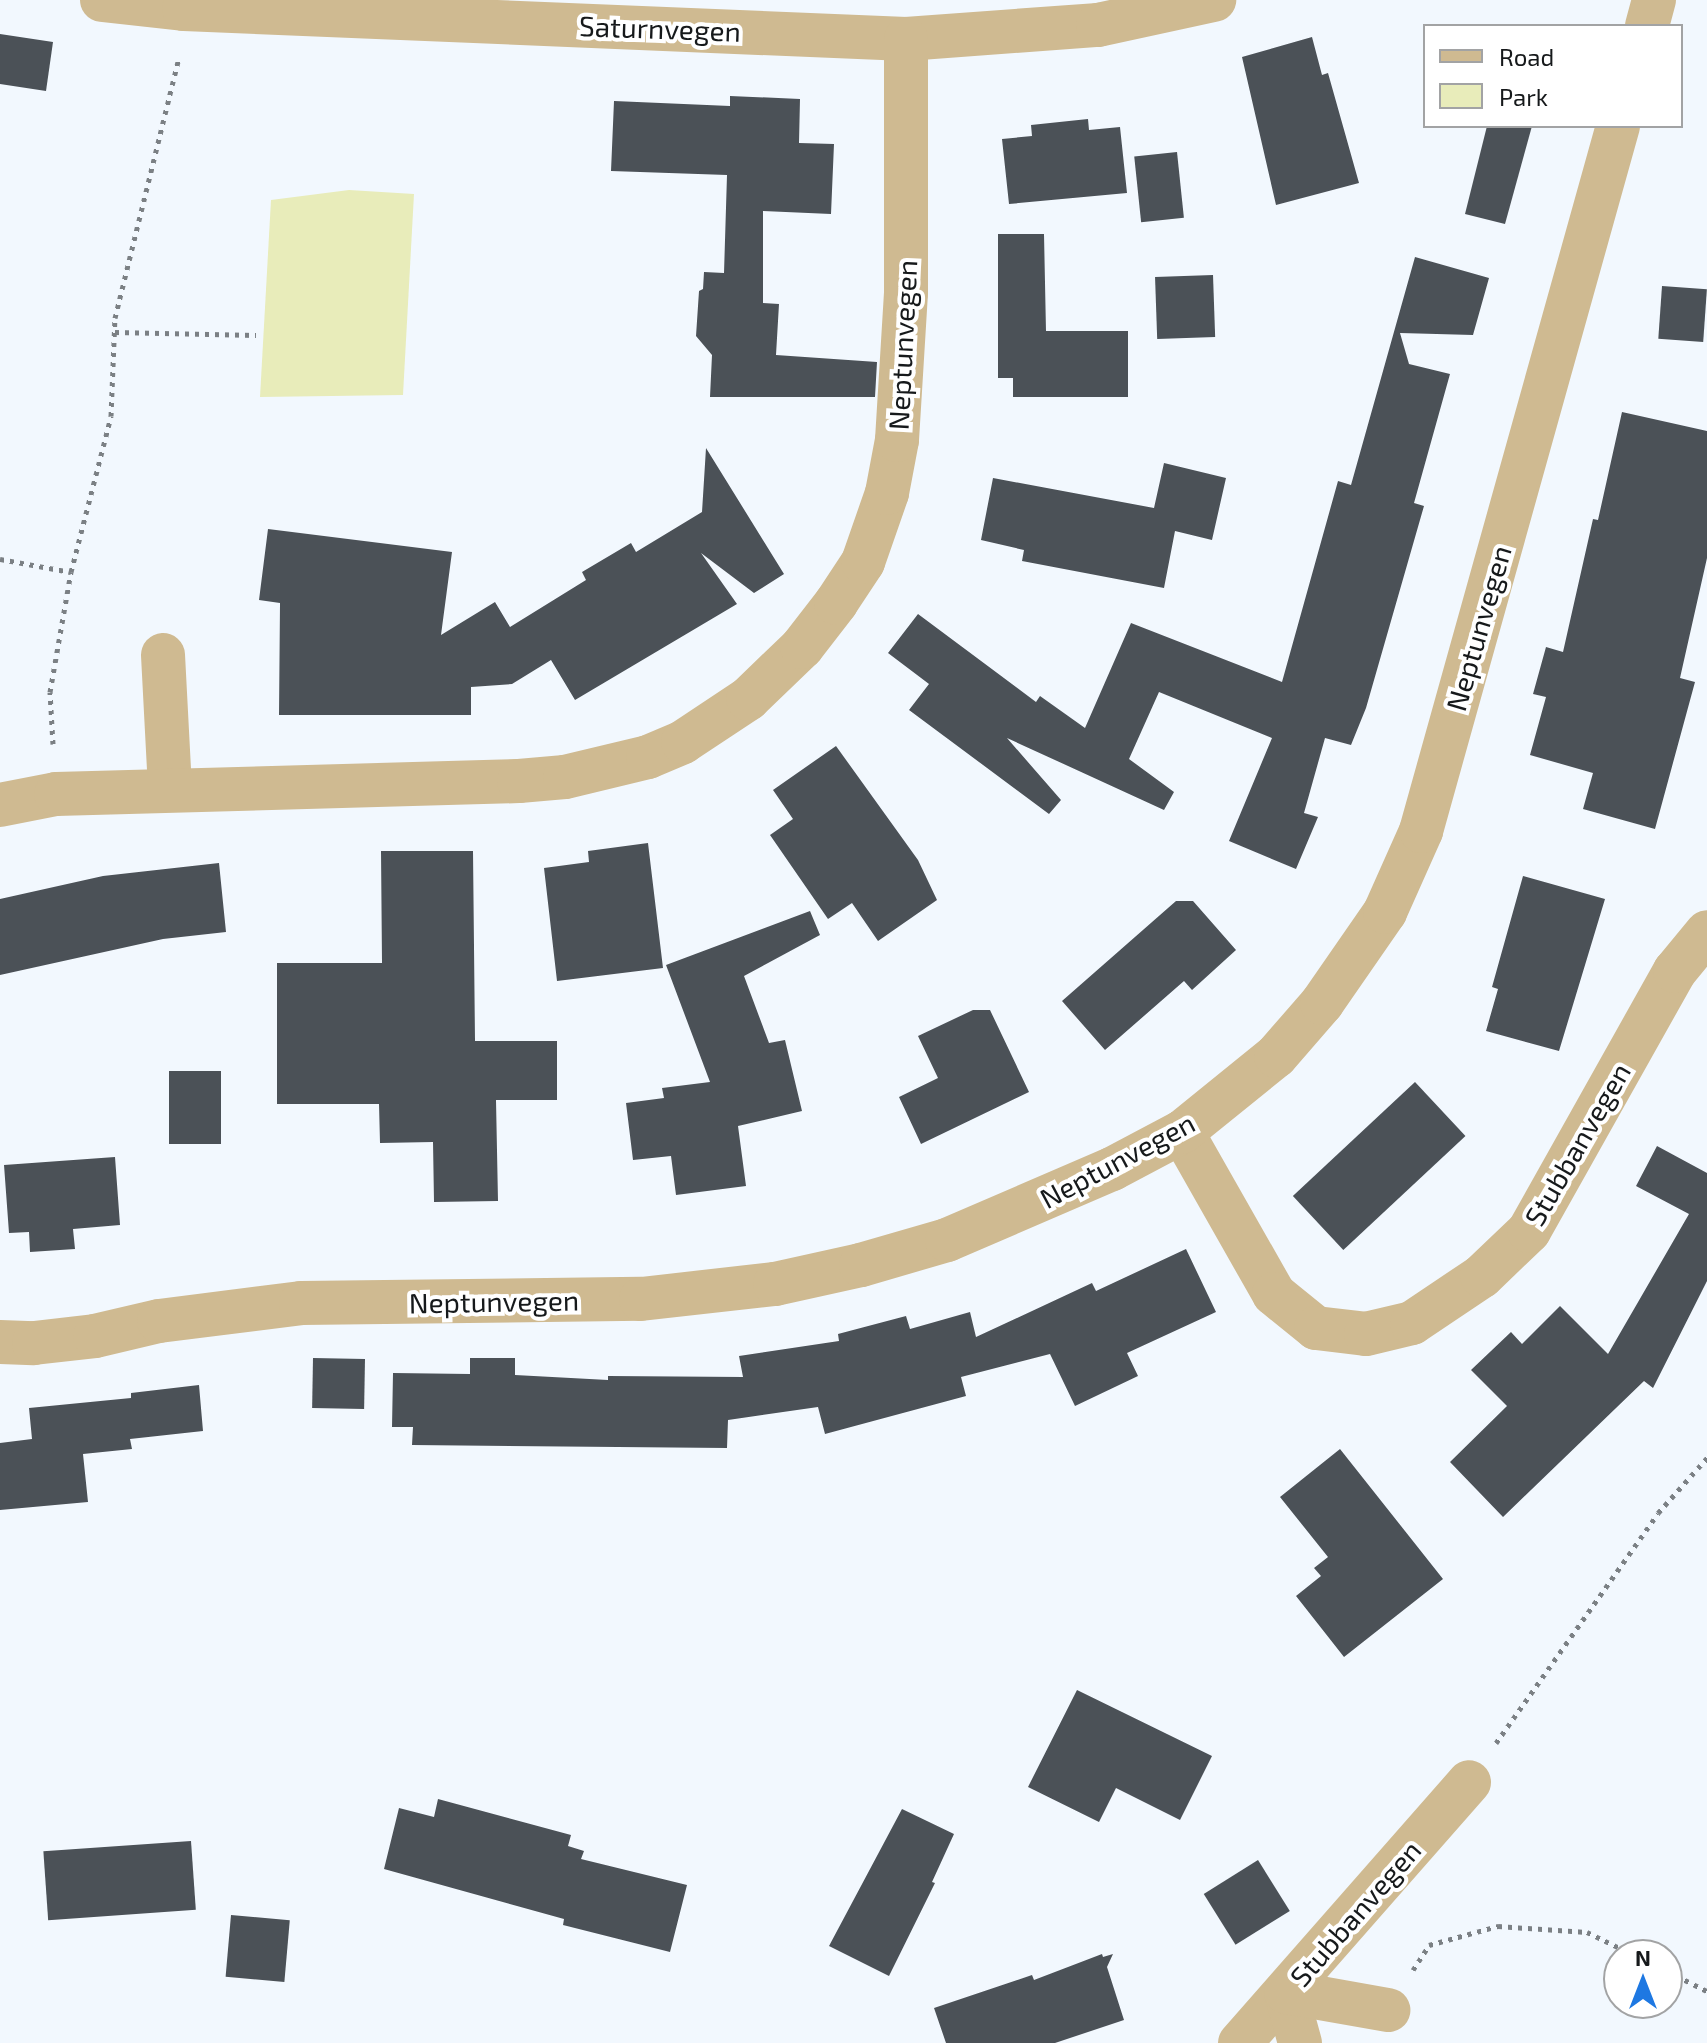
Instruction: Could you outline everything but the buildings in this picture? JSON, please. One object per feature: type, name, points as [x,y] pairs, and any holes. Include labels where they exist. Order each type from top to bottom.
[{"type":"street","name":"Saturnvegen","points":[[102,0],[184,9],[906,39],[1098,25],[1214,0]]},
{"type":"street","points":[[1648,24],[1654,0]]},
{"type":"street","name":"Neptunvegen","points":[[0,805],[56,794],[519,781],[565,777],[648,757],[683,742],[748,699],[802,647],[863,562],[887,493],[897,440],[906,293],[906,39]]},
{"type":"street","name":"Neptunvegen","points":[[0,1342],[34,1343],[95,1336],[159,1321],[301,1303],[641,1299],[775,1284],[861,1265],[947,1240],[1112,1169],[1182,1132],[1276,1056],[1322,1003],[1385,912],[1421,831],[1617,128]]},
{"type":"street","points":[[163,655],[170,790]]},
{"type":"street","name":"Stubbanvegen","points":[[1182,1132],[1274,1294],[1316,1328],[1366,1334],[1412,1323],[1482,1276],[1529,1231],[1675,971],[1707,932]]},
{"type":"street","name":"Stubbanvegen","points":[[1240,2043],[1469,1782]]},
{"type":"street","points":[[1300,2043],[1286,1992],[1388,2010]]},
{"type":"path","points":[[56,794],[50,692],[71,572],[111,416],[115,318],[178,60],[184,9]]},
{"type":"path","points":[[115,332],[256,335]]},
{"type":"path","points":[[0,559],[71,572]]},
{"type":"path","points":[[1469,1782],[1658,1513],[1707,1458]]},
{"type":"path","points":[[1388,2010],[1429,1945],[1498,1926],[1587,1932],[1603,1940]]},
{"type":"path","points":[[1683,1979],[1707,1991]]},
{"type":"green space","points":[[349,190],[414,194],[403,395],[260,397],[271,200]]}]
